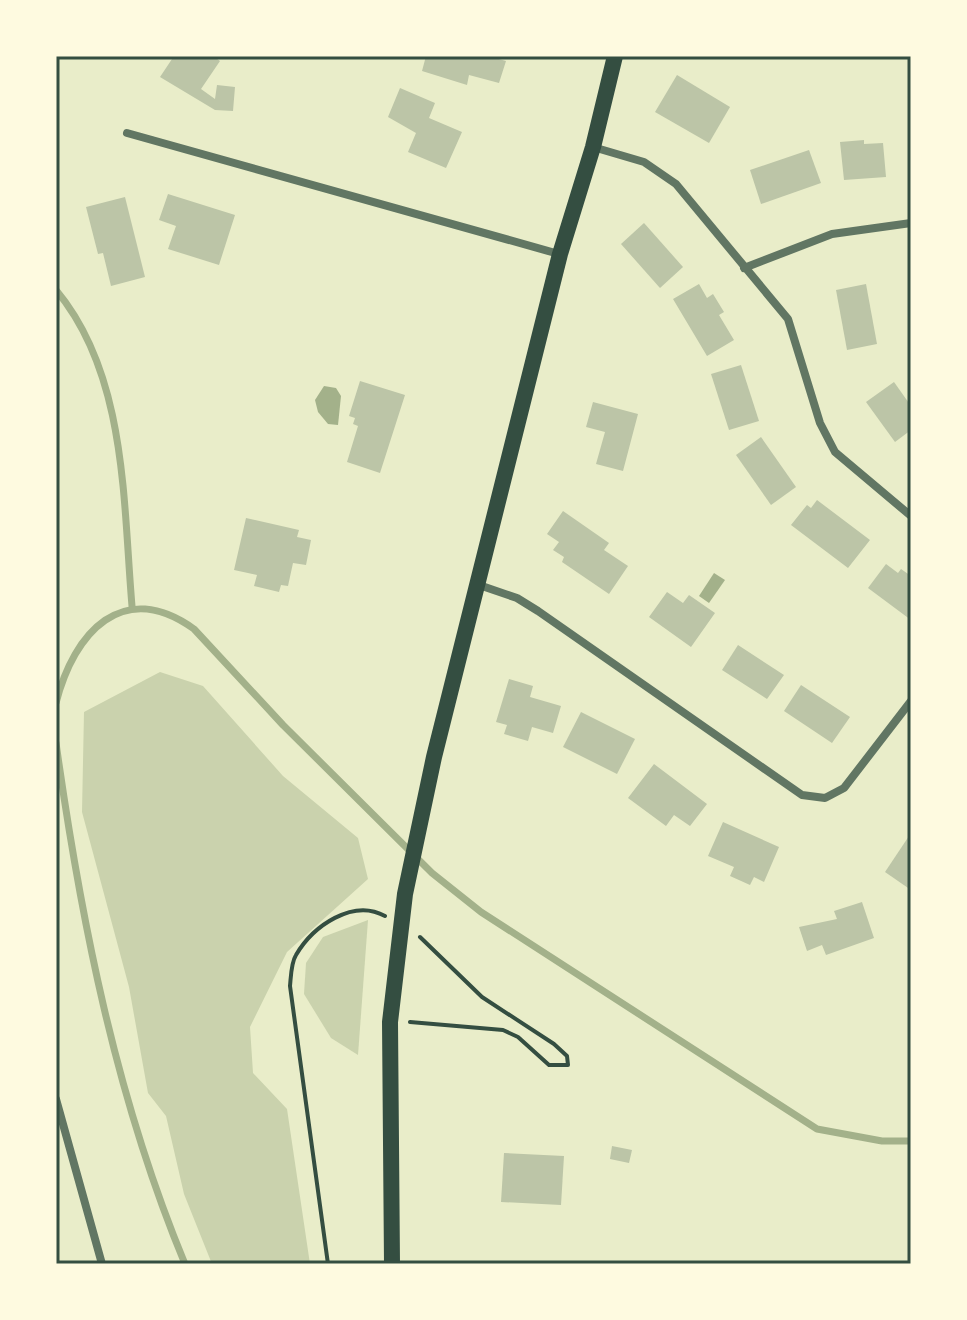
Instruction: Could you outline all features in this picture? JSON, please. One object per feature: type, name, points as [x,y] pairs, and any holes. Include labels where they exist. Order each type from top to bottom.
[{"type":"main road","points":[[392,1264],[390,1022],[395,958],[434,757],[560,254],[593,147],[615,56]]},
{"type":"street","points":[[127,133],[560,254]]},
{"type":"street","points":[[593,147],[631,156],[660,170],[676,184],[788,319],[820,423],[835,452],[911,516]]},
{"type":"street","points":[[744,268],[832,234],[911,223]]},
{"type":"street","points":[[479,585],[517,598],[538,611],[802,795],[825,798],[844,788],[911,701]]},
{"type":"street","points":[[56,1099],[102,1264]]},
{"type":"shaded area","points":[[324,386],[336,388],[341,396],[338,425],[328,424],[318,412],[315,400]]},
{"type":"shaded area","points":[[714,573],[725,580],[709,603],[699,596]]},
{"type":"shaded area","points":[[160,672],[203,686],[283,776],[358,838],[368,879],[287,952],[250,1027],[253,1073],[287,1109],[310,1264],[212,1264],[184,1194],[166,1116],[148,1093],[129,987],[82,812],[84,712]]},
{"type":"shaded area","points":[[368,920],[358,1055],[331,1038],[304,994],[306,963],[323,937]]},
{"type":"building","points":[[174,56],[213,56],[220,61],[201,89],[215,99],[217,85],[235,87],[233,111],[215,110],[160,77]]},
{"type":"building","points":[[426,56],[488,56],[506,61],[499,83],[469,75],[467,85],[422,71]]},
{"type":"building","points":[[677,75],[730,107],[709,143],[655,112]]},
{"type":"building","points":[[400,88],[435,103],[429,118],[462,132],[446,168],[408,152],[416,133],[388,117]]},
{"type":"building","points":[[864,140],[864,144],[883,143],[886,177],[844,180],[840,142]]},
{"type":"building","points":[[809,150],[821,183],[761,204],[750,170]]},
{"type":"building","points":[[168,194],[235,215],[219,265],[168,249],[176,226],[159,220]]},
{"type":"building","points":[[125,197],[145,277],[111,286],[103,253],[98,254],[86,207]]},
{"type":"building","points":[[644,223],[683,267],[660,288],[621,244]]},
{"type":"building","points":[[699,284],[707,298],[713,294],[724,312],[719,315],[734,340],[707,356],[673,299]]},
{"type":"building","points":[[866,284],[877,344],[847,350],[836,290]]},
{"type":"building","points":[[741,365],[759,421],[729,430],[711,374]]},
{"type":"building","points":[[360,381],[405,395],[380,473],[347,462],[358,426],[353,424],[355,418],[349,416]]},
{"type":"building","points":[[894,382],[911,406],[911,430],[895,442],[866,402]]},
{"type":"building","points":[[593,402],[638,414],[623,471],[596,464],[605,432],[586,427]]},
{"type":"building","points":[[761,437],[796,487],[771,505],[736,455]]},
{"type":"building","points":[[817,500],[870,540],[848,568],[791,525],[807,505],[811,508]]},
{"type":"building","points":[[563,511],[609,543],[604,550],[628,566],[609,594],[562,562],[564,557],[553,550],[559,542],[547,534]]},
{"type":"building","points":[[246,518],[299,530],[297,537],[311,540],[306,565],[293,563],[288,586],[281,585],[279,592],[254,586],[257,575],[234,570]]},
{"type":"building","points":[[886,564],[898,573],[901,569],[911,576],[911,620],[868,588]]},
{"type":"building","points":[[667,592],[683,603],[689,595],[715,613],[691,647],[649,617]]},
{"type":"building","points":[[738,645],[784,675],[767,699],[722,670]]},
{"type":"building","points":[[509,679],[533,686],[530,697],[561,706],[553,733],[532,727],[528,741],[504,734],[507,725],[496,722]]},
{"type":"building","points":[[801,685],[850,717],[832,743],[784,711]]},
{"type":"building","points":[[581,712],[635,739],[617,774],[563,747]]},
{"type":"building","points":[[654,764],[707,804],[690,826],[674,815],[666,826],[628,798]]},
{"type":"building","points":[[723,822],[779,847],[764,882],[754,877],[750,885],[730,876],[734,867],[708,856]]},
{"type":"building","points":[[911,833],[911,890],[885,872]]},
{"type":"building","points":[[862,902],[874,938],[826,955],[822,945],[807,951],[799,927],[837,919],[834,911]]},
{"type":"building","points":[[612,1146],[632,1150],[629,1163],[610,1159]]},
{"type":"building","points":[[504,1153],[564,1156],[561,1205],[501,1202]]},
{"type":"waterway","points":[[56,290],[79,324],[97,361],[109,400],[123,483],[132,606]]},
{"type":"waterway","points":[[56,703],[75,654],[105,620],[124,611],[145,609],[168,615],[194,629],[283,725],[432,873],[481,912],[817,1129],[882,1141],[911,1141]]},
{"type":"waterway","points":[[56,743],[77,876],[120,1073],[139,1138],[185,1264]]}]
